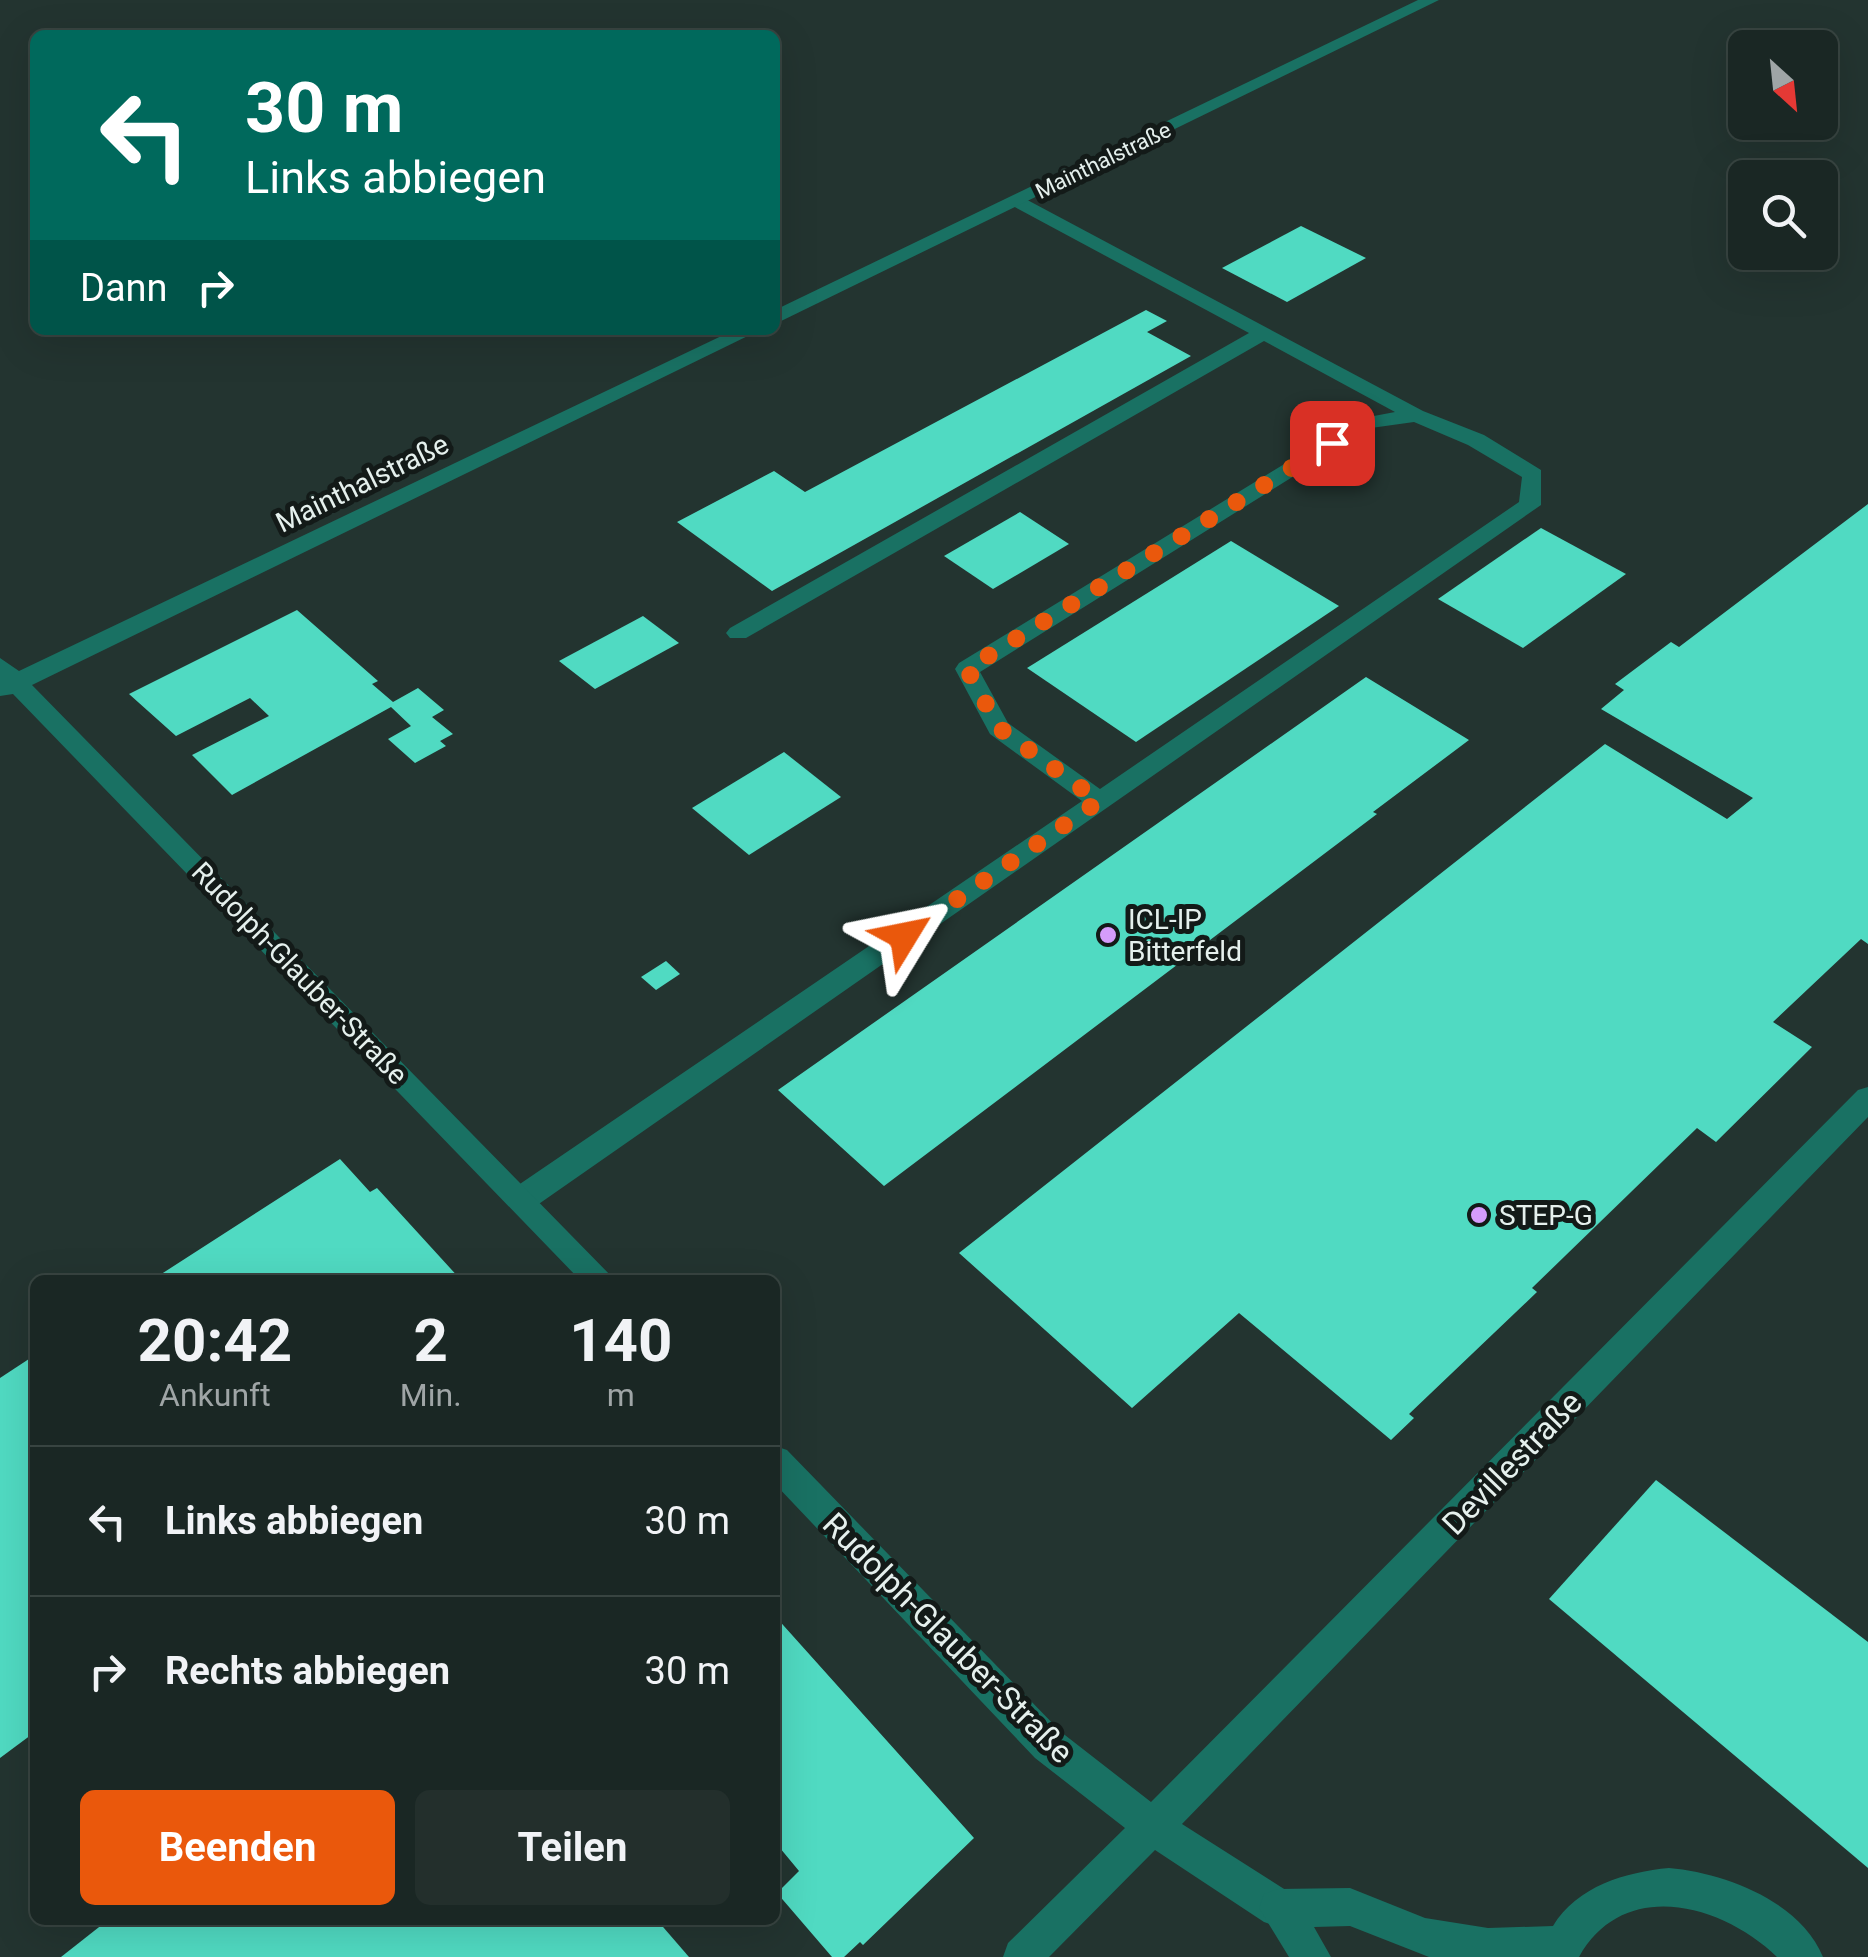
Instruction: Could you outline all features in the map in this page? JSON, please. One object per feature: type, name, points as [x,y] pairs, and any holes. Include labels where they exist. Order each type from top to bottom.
[{"type":"street","name":"Mainthalstraße","points":[[780,316],[1431,0]]},
{"type":"street","points":[[522,1199],[1530,505],[1533,475],[1476,440],[1416,415],[1260,335],[1018,201]]},
{"type":"street","name":"Mainthalstraße","points":[[5,679],[739,335]]},
{"type":"street","points":[[738,633],[1260,335]]},
{"type":"street","points":[[1099,801],[999,728],[967,669],[1365,422],[1416,415]]},
{"type":"street","name":"Rudolph-Glauber-Straße","points":[[5,679],[595,1275]]},
{"type":"street","name":"Devillestraße","points":[[1022,1957],[1868,1098]]},
{"type":"street","name":"Rudolph-Glauber-Straße","points":[[780,1467],[1048,1745],[1153,1827],[1278,1908],[1312,1957]]},
{"type":"street","points":[[1278,1908],[1350,1907],[1425,1937],[1488,1947],[1560,1951],[1582,1918],[1608,1898],[1640,1888],[1676,1886],[1712,1893],[1748,1909],[1804,1957]]},
{"type":"building","points":[[1301,226],[1366,258],[1287,302],[1222,268]]},
{"type":"building","points":[[1146,310],[1167,321],[1147,332],[1191,356],[772,591],[677,522],[774,471],[805,492]]},
{"type":"building","points":[[1868,504],[1868,944],[1861,939],[1773,1022],[1812,1047],[1716,1142],[1697,1128],[1532,1288],[1537,1292],[1409,1414],[1414,1418],[1391,1440],[1239,1313],[1132,1408],[959,1253],[1605,744],[1727,819],[1753,798],[1601,709],[1624,690],[1615,684],[1671,642],[1679,647]]},
{"type":"building","points":[[1020,512],[1069,544],[993,589],[944,556]]},
{"type":"building","points":[[1541,528],[1626,574],[1523,648],[1438,599]]},
{"type":"building","points":[[1231,541],[1339,606],[1136,742],[1027,668]]},
{"type":"building","points":[[297,610],[378,681],[372,684],[393,702],[418,688],[444,710],[432,717],[453,734],[440,741],[446,746],[415,763],[388,739],[411,726],[391,707],[232,795],[192,755],[269,716],[250,698],[176,736],[129,694]]},
{"type":"building","points":[[643,616],[679,643],[595,689],[559,661]]},
{"type":"building","name":"ICL-IP Bitterfeld","points":[[1366,677],[1469,740],[1373,812],[1377,814],[884,1186],[778,1090]]},
{"type":"building","points":[[784,752],[841,797],[749,855],[692,808]]},
{"type":"building","points":[[666,961],[680,974],[656,990],[641,977]]},
{"type":"building","points":[[340,1159],[370,1192],[377,1188],[456,1275],[160,1275]]},
{"type":"building","points":[[30,1358],[30,1736],[0,1758],[0,1378]]},
{"type":"building","points":[[1656,1480],[1868,1642],[1868,1868],[1549,1599]]},
{"type":"building","points":[[780,1622],[974,1838],[863,1945],[860,1942],[844,1957],[832,1957],[780,1896],[780,1890],[799,1871],[780,1848]]},
{"type":"building","points":[[102,1925],[661,1925],[689,1957],[61,1957]]},
{"type":"place","name":"ICL-IP Bitterfeld","points":[[1108,935]]},
{"type":"place","name":"STEP-G","points":[[1479,1215]]},
{"type":"route","points":[[904,936],[1099,801],[999,728],[967,669],[1332,443]]}]
